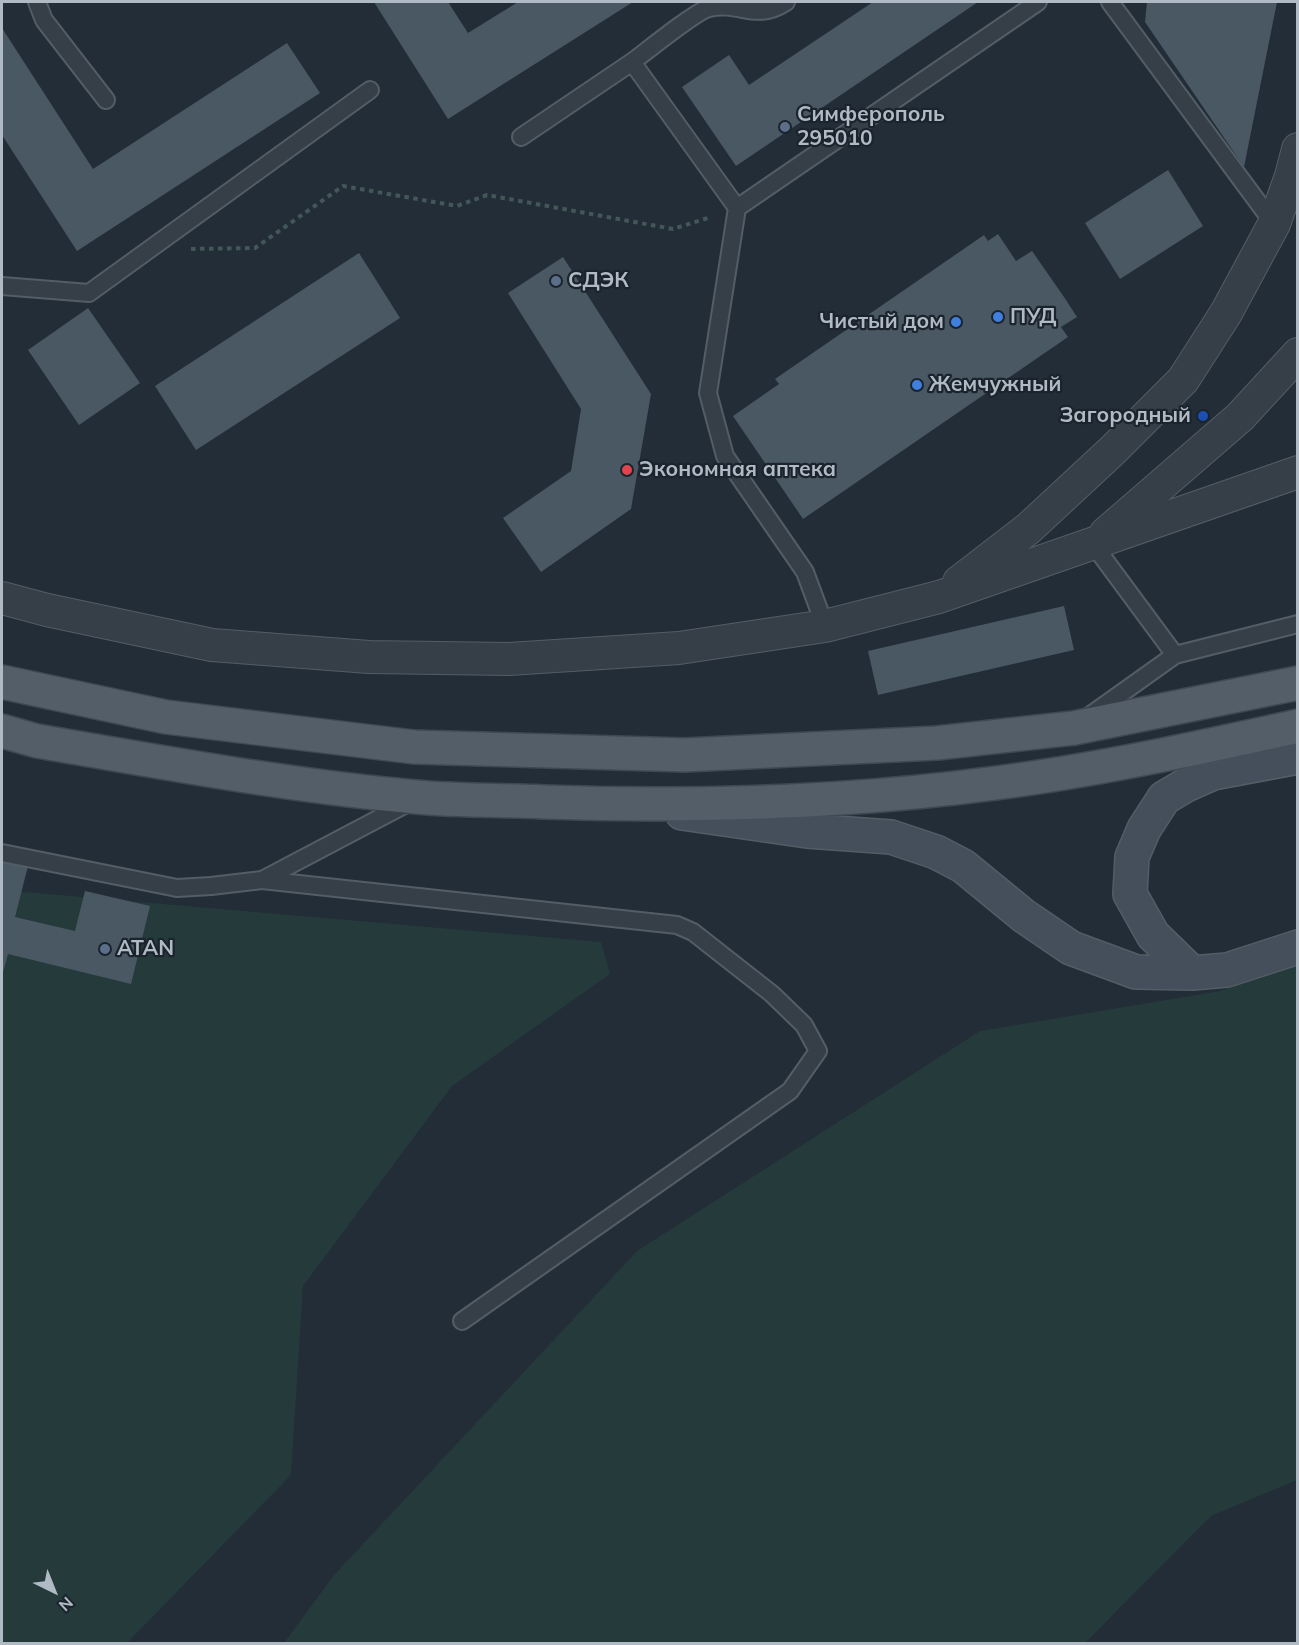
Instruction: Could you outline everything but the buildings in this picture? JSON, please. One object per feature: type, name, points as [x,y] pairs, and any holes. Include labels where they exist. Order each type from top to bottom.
[{"type":"main road","points":[[2,682],[166,717],[414,747],[685,755],[938,743],[1074,728],[1298,683]]},
{"type":"main road","points":[[2,731],[38,741],[303,785],[420,798],[616,804],[729,804],[852,798],[996,784],[1096,768],[1298,726]]},
{"type":"main road","points":[[1192,974],[1153,935],[1130,894],[1132,857],[1144,829],[1164,798],[1186,785],[1213,773],[1298,757]]},
{"type":"main road","points":[[616,804],[807,831],[891,837],[936,852],[963,866],[1024,916],[1071,948],[1136,972],[1192,974],[1227,970],[1298,947]]},
{"type":"street","points":[[939,597],[1029,528],[1113,450],[1183,380],[1226,313],[1284,206],[1298,149]]},
{"type":"street","points":[[1093,544],[1240,417],[1298,354]]},
{"type":"street","points":[[2,598],[47,610],[212,645],[369,657],[509,659],[679,648],[825,626],[939,597],[1298,472]]},
{"type":"lane","points":[[37,2],[44,20],[106,100]]},
{"type":"lane","points":[[521,137],[706,9],[727,5],[752,12],[774,9],[786,2]]},
{"type":"lane","points":[[737,208],[1038,2]]},
{"type":"lane","points":[[1110,2],[1284,206]]},
{"type":"lane","points":[[632,62],[737,208],[708,393],[725,456],[805,572],[825,626]]},
{"type":"lane","points":[[2,286],[89,293],[370,90]]},
{"type":"lane","points":[[1093,544],[1175,655]]},
{"type":"lane","points":[[1074,728],[1175,655],[1298,624]]},
{"type":"lane","points":[[262,880],[420,798]]},
{"type":"lane","points":[[2,853],[177,888],[262,880],[677,925],[693,932],[772,994],[804,1025],[818,1051],[790,1091],[462,1321]]},
{"type":"path","points":[[154,246],[195,249],[255,248],[343,186],[457,206],[487,195],[673,229],[737,208]]},
{"type":"green space","points":[[2,890],[601,942],[610,974],[452,1086],[303,1286],[291,1475],[127,1643],[2,1643]]},
{"type":"green space","points":[[1297,966],[1297,1480],[1211,1516],[1085,1643],[284,1643],[334,1575],[637,1251],[980,1031],[1220,991]]},
{"type":"place","name":"Симферополь 295010","points":[[785,127]]},
{"type":"place","name":"СДЭК","points":[[556,281]]},
{"type":"place","name":"ПУД","points":[[998,317]]},
{"type":"place","name":"Чистый дом","points":[[956,322]]},
{"type":"place","name":"Жемчужный","points":[[917,385]]},
{"type":"place","name":"Загородный","points":[[1203,416]]},
{"type":"place","name":"Экономная аптека","points":[[627,470]]},
{"type":"place","name":"ATAN","points":[[105,949]]}]
